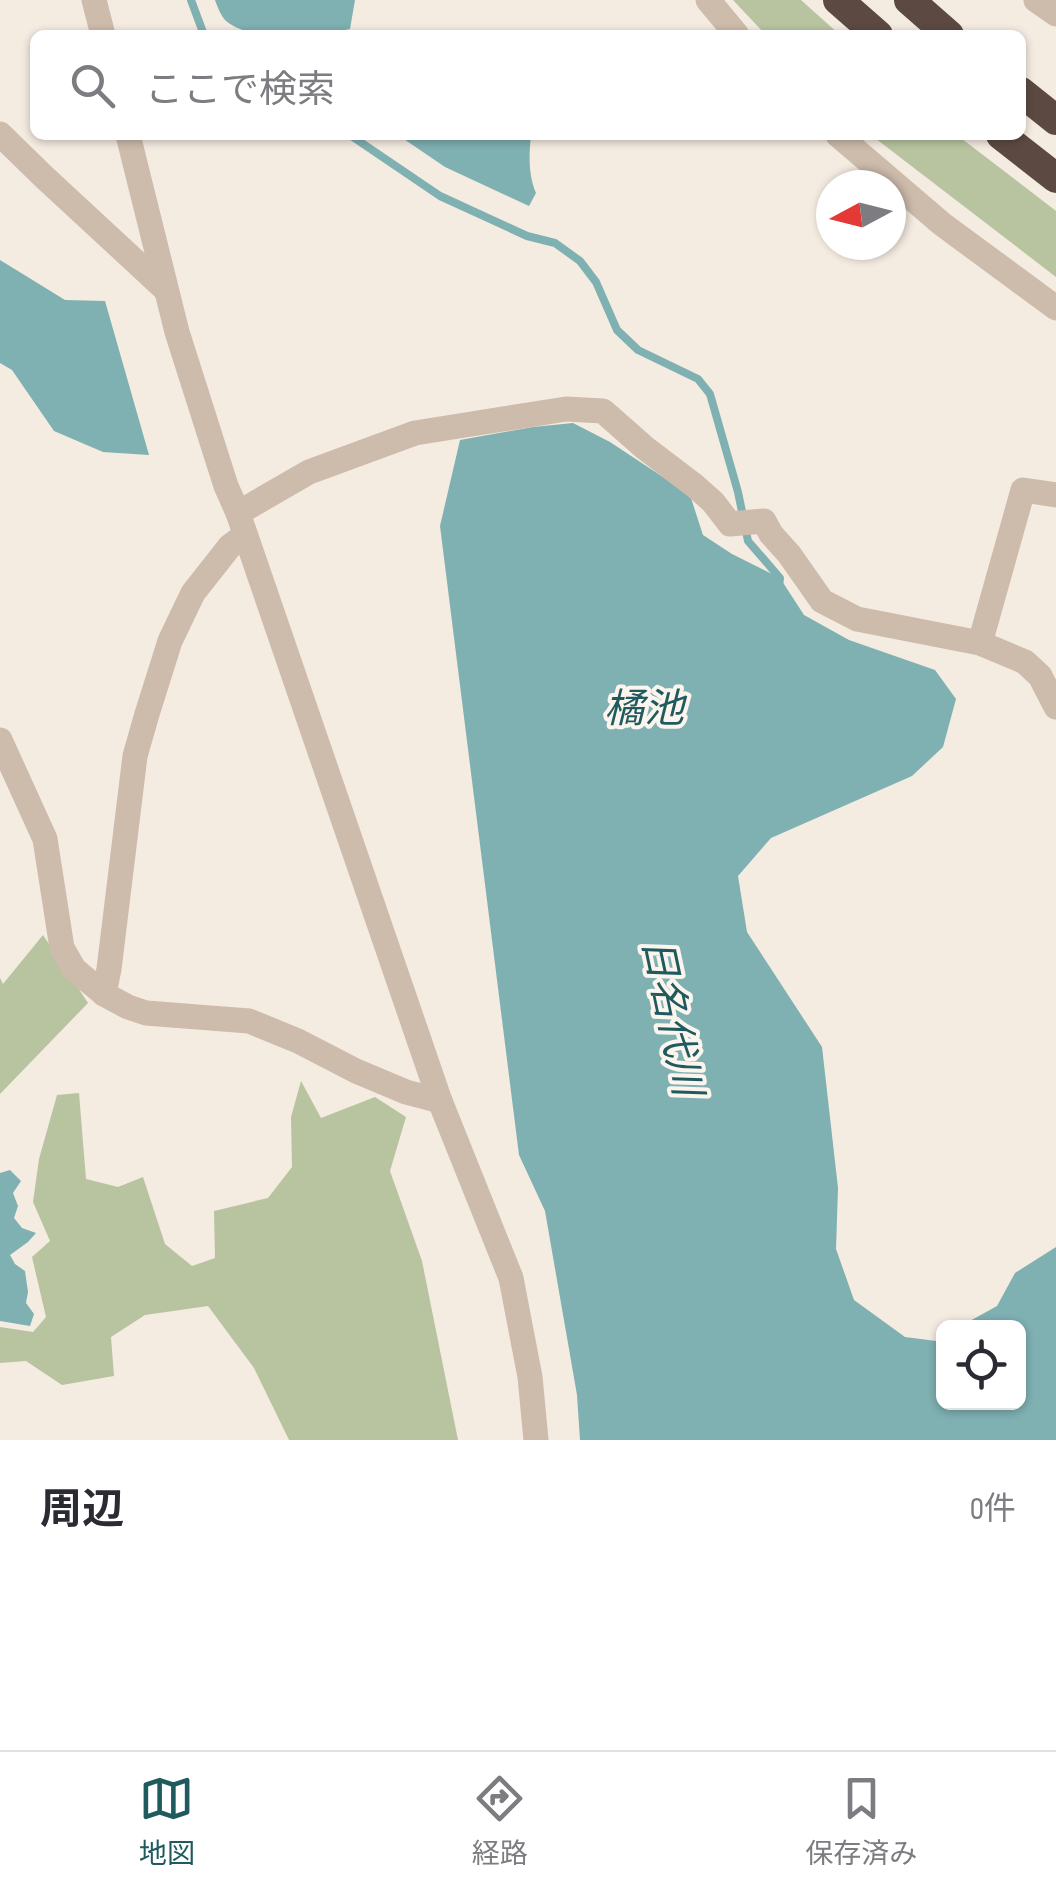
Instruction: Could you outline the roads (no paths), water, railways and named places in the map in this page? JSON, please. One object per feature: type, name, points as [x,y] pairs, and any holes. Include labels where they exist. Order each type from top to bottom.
[{"type":"highway","points":[[838,0],[872,30]]},
{"type":"highway","points":[[909,0],[943,30]]},
{"type":"highway","points":[[1026,96],[1056,120]]},
{"type":"highway","points":[[1007,140],[1056,178]]},
{"type":"street","points":[[94,0],[102,30]]},
{"type":"street","points":[[708,0],[733,30]]},
{"type":"street","points":[[1036,0],[1056,14]]},
{"type":"street","points":[[0,134],[164,288]]},
{"type":"street","points":[[129,140],[164,288],[226,486],[440,1101],[512,1278],[530,1376],[536,1440]]},
{"type":"street","points":[[844,140],[942,224],[1056,308]]},
{"type":"street","points":[[104,994],[135,756],[170,641],[192,593],[230,546],[241,524],[309,472],[415,433],[566,409],[603,412],[695,486],[730,524],[764,521],[822,601],[857,619],[980,643],[1025,662],[1040,676],[1056,707]]},
{"type":"street","points":[[980,643],[1023,490],[1056,495]]},
{"type":"street","points":[[0,740],[45,839],[62,948],[74,969],[104,994],[146,1012],[249,1021],[406,1092],[440,1101]]},
{"type":"water","points":[[215,0],[355,0],[350,29],[344,30],[244,30],[224,19]]},
{"type":"water","points":[[405,140],[531,140],[530,164],[536,193],[529,206],[445,167]]},
{"type":"water","points":[[0,260],[65,300],[105,301],[149,455],[103,452],[54,431],[12,370],[0,363]]},
{"type":"water","name":"橘池","points":[[573,423],[610,442],[690,495],[703,535],[780,578],[804,615],[849,640],[935,670],[956,699],[943,747],[912,776],[771,838],[738,876],[747,932],[822,1047],[838,1188],[836,1249],[854,1300],[905,1337],[936,1341],[936,1410],[1026,1410],[1026,1320],[972,1320],[997,1306],[1015,1273],[1056,1247],[1056,1440],[580,1440],[577,1395],[545,1211],[519,1155],[440,526],[460,440]]},
{"type":"water","points":[[10,1170],[21,1181],[13,1193],[18,1206],[14,1218],[22,1228],[36,1233],[10,1255],[25,1271],[26,1303],[34,1314],[30,1326],[0,1321],[0,1173]]},
{"type":"waterway","name":"日名代川","points":[[191,0],[202,30]]},
{"type":"waterway","name":"日名代川","points":[[357,140],[440,196],[527,236],[555,243],[580,261],[596,282],[617,330],[638,350],[698,379],[710,394],[748,541],[780,578],[779,587]]}]
